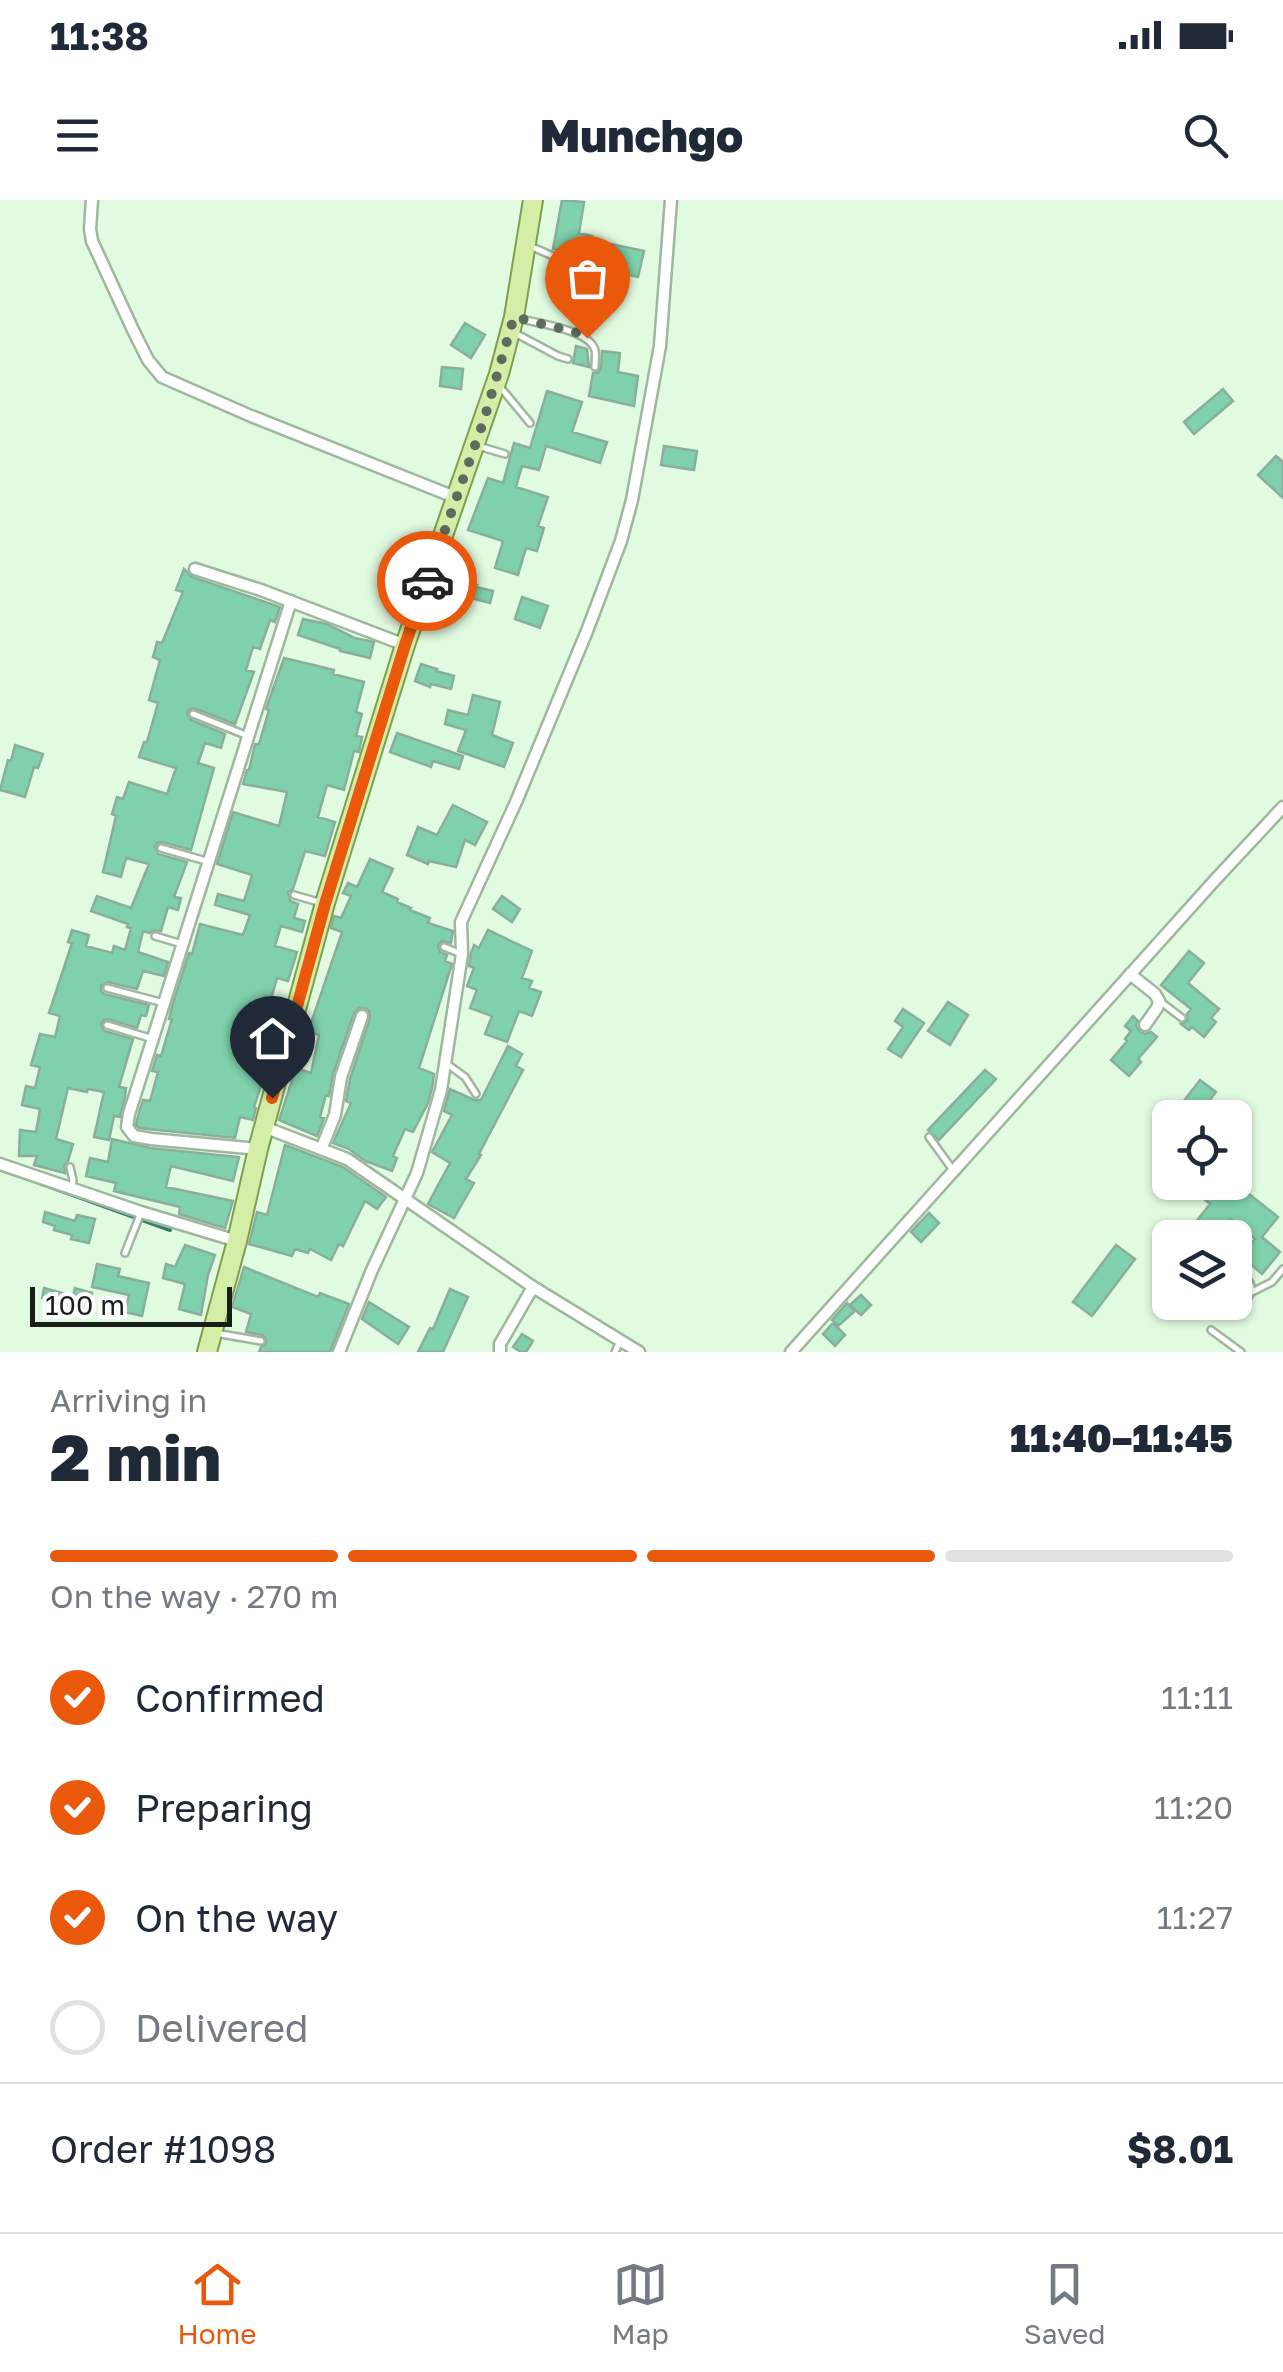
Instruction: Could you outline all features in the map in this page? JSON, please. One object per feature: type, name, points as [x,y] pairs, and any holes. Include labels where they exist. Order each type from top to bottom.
[{"type":"main road","points":[[207,1352],[325,904],[405,645],[496,382],[512,324],[533,200]]},
{"type":"street","points":[[92,200],[92,241],[148,360],[162,378],[457,498]]},
{"type":"street","points":[[339,1352],[417,1173],[436,1109],[462,954],[460,922],[524,785],[588,631],[632,500],[660,346],[672,200]]},
{"type":"street","points":[[195,569],[405,645]]},
{"type":"street","points":[[258,1149],[151,1139],[134,1136],[127,1127],[292,601]]},
{"type":"street","points":[[790,1352],[1283,808]]},
{"type":"street","points":[[1130,974],[1158,1001],[1145,1025]]},
{"type":"street","points":[[322,1148],[339,1104],[341,1077],[362,1016]]},
{"type":"street","points":[[264,1126],[347,1159],[618,1346],[639,1352]]},
{"type":"street","points":[[0,1164],[237,1241]]},
{"type":"street","points":[[500,1352],[500,1344],[532,1287]]},
{"type":"lane","points":[[527,245],[603,275]]},
{"type":"lane","points":[[512,324],[568,359]]},
{"type":"lane","points":[[512,324],[575,332],[587,338],[595,348],[595,367]]},
{"type":"lane","points":[[496,382],[530,424]]},
{"type":"lane","points":[[475,445],[505,454]]},
{"type":"lane","points":[[193,714],[248,736]]},
{"type":"lane","points":[[162,848],[209,862]]},
{"type":"lane","points":[[294,895],[325,904]]},
{"type":"lane","points":[[155,936],[182,944]]},
{"type":"lane","points":[[444,947],[462,954]]},
{"type":"lane","points":[[107,988],[164,1003]]},
{"type":"lane","points":[[1158,1001],[1182,1018]]},
{"type":"lane","points":[[107,1026],[152,1039]]},
{"type":"lane","points":[[445,1062],[465,1078],[476,1094]]},
{"type":"lane","points":[[929,1136],[953,1170]]},
{"type":"lane","points":[[70,1166],[72,1187]]},
{"type":"lane","points":[[125,1253],[142,1212]]},
{"type":"lane","points":[[1252,1292],[1272,1282],[1283,1269]]},
{"type":"lane","points":[[1212,1330],[1241,1352]]},
{"type":"lane","points":[[212,1332],[261,1340]]},
{"type":"building","points":[[562,200],[584,202],[579,233],[592,236],[589,248],[609,254],[611,244],[644,251],[638,277],[607,270],[607,266],[553,249]]},
{"type":"building","points":[[465,323],[485,335],[471,358],[451,345]]},
{"type":"building","points":[[576,346],[587,349],[589,367],[573,363]]},
{"type":"building","points":[[602,351],[620,353],[618,372],[638,376],[634,406],[589,396],[593,373],[601,368]]},
{"type":"building","points":[[442,367],[463,369],[461,389],[440,386]]},
{"type":"building","points":[[1223,389],[1233,401],[1194,434],[1184,422]]},
{"type":"building","points":[[547,391],[582,402],[572,432],[607,442],[600,463],[546,446],[539,470],[522,466],[516,487],[548,497],[538,526],[544,528],[537,551],[526,548],[518,575],[495,568],[503,541],[468,530],[488,478],[503,483],[514,443],[530,448]]},
{"type":"building","points":[[664,446],[697,451],[694,470],[661,465]]},
{"type":"building","points":[[1276,456],[1283,462],[1283,498],[1258,475]]},
{"type":"building","points":[[184,569],[192,577],[280,607],[275,622],[270,620],[260,649],[253,647],[246,670],[254,672],[235,724],[194,708],[187,713],[191,720],[225,734],[221,748],[205,743],[198,763],[214,768],[191,850],[162,842],[155,847],[158,854],[187,862],[174,897],[181,898],[178,910],[168,907],[161,931],[143,931],[138,952],[168,962],[164,976],[143,971],[137,989],[108,982],[101,986],[104,994],[149,1005],[137,1028],[108,1019],[101,1024],[104,1031],[133,1039],[119,1087],[126,1088],[125,1097],[120,1117],[114,1116],[109,1140],[94,1137],[104,1092],[68,1088],[56,1139],[73,1144],[65,1173],[34,1165],[37,1156],[19,1156],[20,1130],[36,1132],[40,1109],[22,1105],[26,1086],[35,1088],[40,1067],[31,1065],[40,1034],[55,1037],[60,1016],[49,1013],[72,943],[68,942],[72,930],[89,935],[86,946],[112,953],[114,946],[125,950],[131,928],[128,924],[91,911],[97,896],[131,908],[149,864],[126,858],[121,877],[103,872],[117,797],[123,799],[129,782],[167,794],[176,768],[139,757],[158,703],[149,700],[160,660],[153,657],[183,592],[176,590]]},
{"type":"building","points":[[458,570],[475,575],[472,584],[476,587],[493,591],[490,603],[452,593]]},
{"type":"building","points":[[522,597],[548,606],[540,628],[515,619]]},
{"type":"building","points":[[303,619],[374,642],[370,658],[298,635]]},
{"type":"building","points":[[284,658],[364,682],[356,712],[362,714],[356,736],[362,737],[359,752],[354,751],[344,790],[327,785],[318,817],[335,822],[325,856],[305,851],[293,889],[288,892],[290,901],[298,904],[294,918],[305,921],[302,932],[281,926],[275,946],[297,952],[288,981],[277,978],[270,1003],[284,1007],[274,1039],[261,1036],[255,1057],[269,1061],[253,1120],[240,1117],[235,1138],[139,1128],[138,1116],[143,1100],[150,1101],[158,1072],[152,1071],[157,1055],[161,1056],[173,1003],[200,924],[243,935],[250,915],[215,905],[218,894],[244,901],[252,875],[217,864],[233,812],[279,826],[287,792],[243,784]]},
{"type":"building","points":[[421,664],[454,676],[451,689],[415,681]]},
{"type":"building","points":[[473,695],[500,702],[492,735],[513,743],[504,767],[458,751],[466,730],[445,724],[448,710],[468,715]]},
{"type":"building","points":[[397,733],[463,756],[459,769],[433,761],[431,767],[390,752]]},
{"type":"building","points":[[15,745],[43,754],[38,768],[34,767],[25,797],[0,790]]},
{"type":"building","points":[[453,805],[487,822],[475,845],[465,840],[456,867],[429,861],[428,864],[407,855],[418,827],[437,835]]},
{"type":"building","points":[[370,859],[393,869],[382,892],[430,918],[428,923],[453,931],[451,943],[442,941],[438,946],[447,955],[445,961],[452,964],[419,1068],[434,1074],[432,1088],[413,1132],[405,1129],[393,1156],[397,1158],[392,1171],[333,1143],[351,1103],[346,1101],[350,1079],[370,1018],[366,1008],[354,1013],[329,1096],[326,1095],[317,1136],[279,1120],[296,1068],[311,1073],[319,1035],[308,1032],[342,932],[331,928],[334,916],[341,918],[351,896],[343,893],[348,883],[357,887]]},
{"type":"building","points":[[502,896],[520,909],[512,922],[493,909]]},
{"type":"building","points":[[488,930],[532,951],[522,978],[532,981],[529,988],[541,992],[532,1016],[519,1011],[507,1042],[485,1034],[492,1016],[470,1008],[477,990],[467,986],[474,968],[469,966],[471,953],[474,945],[479,948]]},
{"type":"building","points":[[1189,951],[1204,963],[1188,983],[1219,1009],[1211,1018],[1216,1022],[1204,1037],[1181,1024],[1187,1021],[1191,1009],[1161,985]]},
{"type":"building","points":[[948,1002],[968,1015],[950,1045],[928,1031]]},
{"type":"building","points":[[903,1009],[924,1023],[901,1057],[888,1049],[903,1027],[895,1021]]},
{"type":"building","points":[[1133,1016],[1139,1031],[1157,1037],[1129,1076],[1111,1060],[1127,1041],[1131,1031],[1125,1026]]},
{"type":"building","points":[[508,1046],[522,1054],[516,1066],[523,1070],[466,1179],[474,1183],[454,1218],[428,1204],[450,1163],[432,1152],[452,1115],[444,1111],[450,1089],[481,1100]]},
{"type":"building","points":[[985,1070],[996,1079],[939,1140],[928,1130]]},
{"type":"building","points":[[1200,1080],[1216,1092],[1210,1100],[1185,1100]]},
{"type":"building","points":[[112,1139],[150,1148],[239,1157],[233,1181],[171,1166],[166,1187],[233,1201],[225,1228],[179,1214],[180,1207],[114,1191],[116,1183],[86,1176],[90,1158],[108,1162]]},
{"type":"building","points":[[285,1145],[343,1167],[386,1197],[377,1209],[365,1201],[343,1246],[339,1244],[331,1260],[310,1249],[308,1253],[295,1249],[292,1256],[249,1244],[257,1212],[267,1215]]},
{"type":"building","points":[[1252,1196],[1278,1217],[1262,1237],[1280,1252],[1262,1274],[1252,1265],[1255,1239],[1252,1220],[1197,1220],[1210,1204],[1205,1200],[1252,1200]]},
{"type":"building","points":[[45,1212],[75,1221],[77,1215],[95,1219],[89,1243],[54,1230],[55,1226],[43,1222]]},
{"type":"building","points":[[929,1213],[939,1223],[921,1242],[911,1232]]},
{"type":"building","points":[[185,1245],[215,1255],[201,1315],[179,1309],[185,1284],[163,1278],[166,1264],[175,1267]]},
{"type":"building","points":[[1116,1245],[1135,1259],[1092,1316],[1073,1302]]},
{"type":"building","points":[[97,1264],[120,1269],[118,1276],[149,1283],[142,1316],[125,1312],[129,1295],[92,1287]]},
{"type":"building","points":[[244,1267],[318,1297],[320,1293],[349,1304],[330,1352],[259,1352],[266,1338],[246,1332],[251,1314],[232,1307]]},
{"type":"building","points":[[44,1288],[73,1296],[75,1288],[92,1293],[90,1312],[42,1298]]},
{"type":"building","points":[[450,1289],[468,1297],[443,1352],[418,1352],[430,1328],[433,1329]]},
{"type":"building","points":[[861,1295],[871,1305],[861,1315],[850,1305]]},
{"type":"building","points":[[369,1302],[409,1327],[398,1344],[362,1319]]},
{"type":"building","points":[[847,1303],[855,1311],[838,1326],[832,1320]]},
{"type":"building","points":[[833,1323],[845,1335],[835,1346],[823,1334]]},
{"type":"building","points":[[522,1334],[533,1341],[526,1352],[513,1347]]},
{"type":"waterway","points":[[0,1169],[170,1230]]},
{"type":"way so far","points":[[427,581],[484,420],[514,317],[587,338]]},
{"type":"route","points":[[272,1098],[325,904],[427,581]]}]
